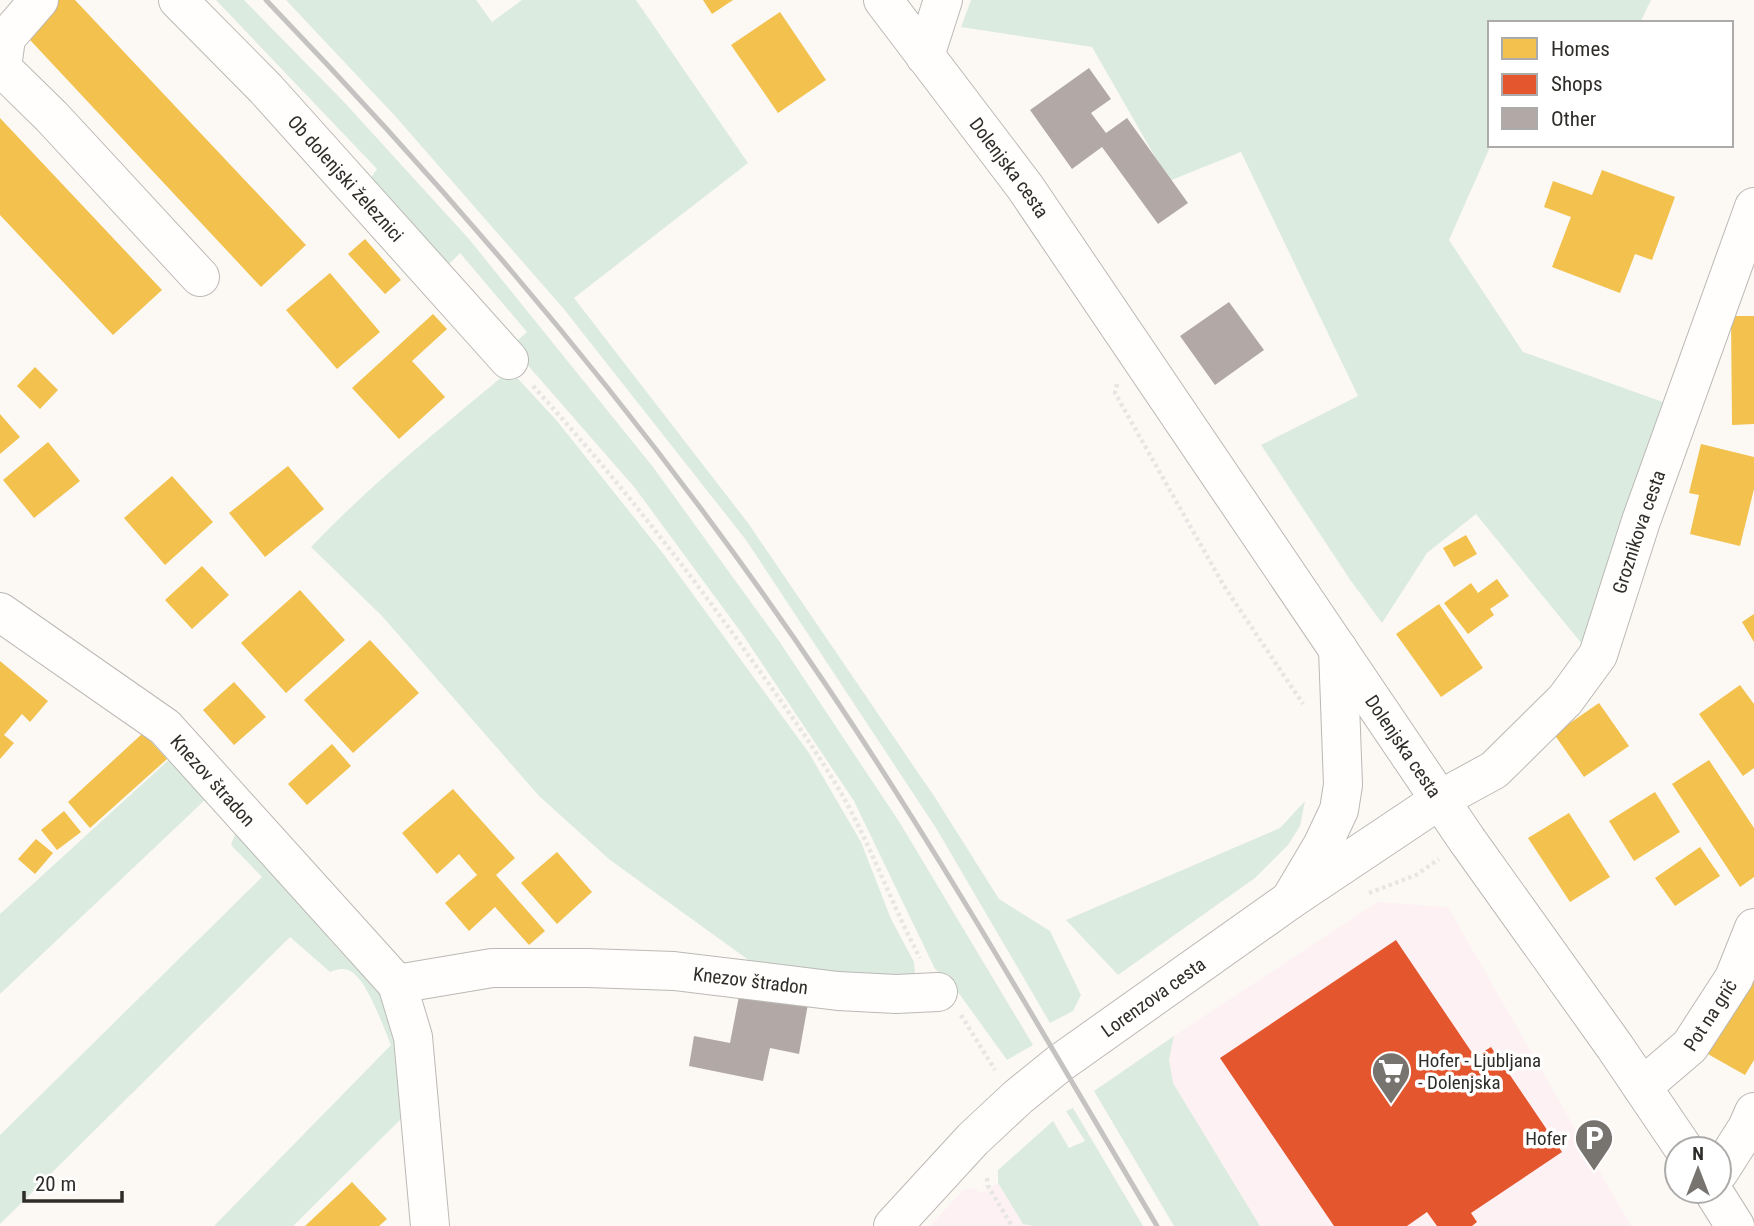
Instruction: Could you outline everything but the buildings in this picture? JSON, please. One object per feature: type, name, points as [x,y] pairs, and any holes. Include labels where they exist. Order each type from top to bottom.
[{"type":"street","points":[[38,0],[6,38],[2,68],[52,117],[200,276]]},
{"type":"street","name":"Ob dolenjski železnici","points":[[178,0],[265,89],[509,360]]},
{"type":"street","name":"Dolenjska cesta","points":[[883,0],[1025,187],[1338,649],[1675,1135]]},
{"type":"street","points":[[925,56],[943,0]]},
{"type":"street","name":"Groznikova cesta","points":[[1441,799],[1494,770],[1565,700],[1598,654],[1641,521],[1754,207]]},
{"type":"street","name":"Knezov štradon","points":[[0,612],[165,727],[397,984],[413,1037],[430,1226]]},
{"type":"street","points":[[1290,900],[1322,846],[1339,810],[1343,785],[1338,649]]},
{"type":"street","name":"Lorenzova cesta","points":[[893,1226],[973,1139],[1060,1063],[1290,900],[1441,799]]},
{"type":"street","name":"Pot na grič","points":[[1643,1087],[1690,1046],[1734,978],[1754,928]]},
{"type":"street","name":"Knezov štradon","points":[[397,984],[492,968],[588,968],[674,971],[838,991],[896,994],[938,992]]},
{"type":"street","points":[[1733,1150],[1754,1112]]},
{"type":"street","points":[[1722,1205],[1735,1226]]},
{"type":"path","points":[[1128,340],[1115,393],[1224,586],[1309,714]]},
{"type":"path","points":[[509,360],[651,522],[807,738],[859,828],[897,913],[938,992],[959,1012],[1001,1080]]},
{"type":"path","points":[[988,1170],[988,1186],[1012,1226]]},
{"type":"shaded area","points":[[216,0],[244,0],[344,102],[469,239],[653,467],[779,641],[900,823],[1033,1045],[1007,1060],[955,988],[935,969],[854,801],[743,635],[635,488],[511,346],[527,332],[460,253],[445,268],[367,183],[377,169]]},
{"type":"shaded area","points":[[286,0],[476,0],[492,22],[522,0],[636,0],[748,163],[574,298],[748,523],[936,799],[999,899],[1050,931],[1081,995],[1073,1011],[1050,1023],[936,828],[746,540],[563,308],[396,117]]},
{"type":"shaded area","points":[[971,0],[1651,0],[1641,21],[1488,21],[1488,147],[1490,147],[1449,240],[1523,352],[1674,406],[1586,649],[1476,514],[1427,553],[1382,623],[1261,445],[1358,396],[1241,152],[1169,181],[1092,47],[961,27]]},
{"type":"shaded area","points":[[510,370],[557,421],[665,556],[809,753],[861,842],[891,919],[914,962],[915,973],[910,980],[754,964],[610,860],[539,796],[382,616],[311,547],[383,478]]},
{"type":"shaded area","points":[[173,756],[206,799],[0,994],[0,914]]},
{"type":"shaded area","points":[[1305,801],[1300,826],[1288,845],[1255,878],[1118,975],[1066,920],[1280,828]]},
{"type":"shaded area","points":[[236,831],[338,949],[379,991],[395,1027],[402,1118],[293,1226],[214,1226],[391,1045],[364,985],[358,978],[347,969],[330,972],[290,937],[0,1224],[0,1135],[262,877],[231,845]]},
{"type":"shaded area","points":[[1377,902],[1448,907],[1631,1226],[1260,1226],[1173,1083],[1169,1060],[1174,1036]]},
{"type":"shaded area","points":[[1174,1036],[1169,1060],[1173,1083],[1260,1226],[1174,1226],[1094,1091]]},
{"type":"shaded area","points":[[1073,1108],[1143,1226],[1023,1224],[998,1183],[998,1170],[1053,1121],[1069,1148],[1085,1141],[1066,1111]]},
{"type":"shaded area","points":[[998,1183],[1023,1224],[1033,1226],[930,1226],[963,1190],[974,1188],[981,1193]]},
{"type":"railway","points":[[266,0],[417,162],[490,245],[561,330],[698,504],[870,751],[995,953],[1157,1226]]},
{"type":"place","name":"Hofer - Ljubljana - Dolenjska","points":[[1391,1105]]},
{"type":"place","name":"Hofer","points":[[1594,1172]]}]
